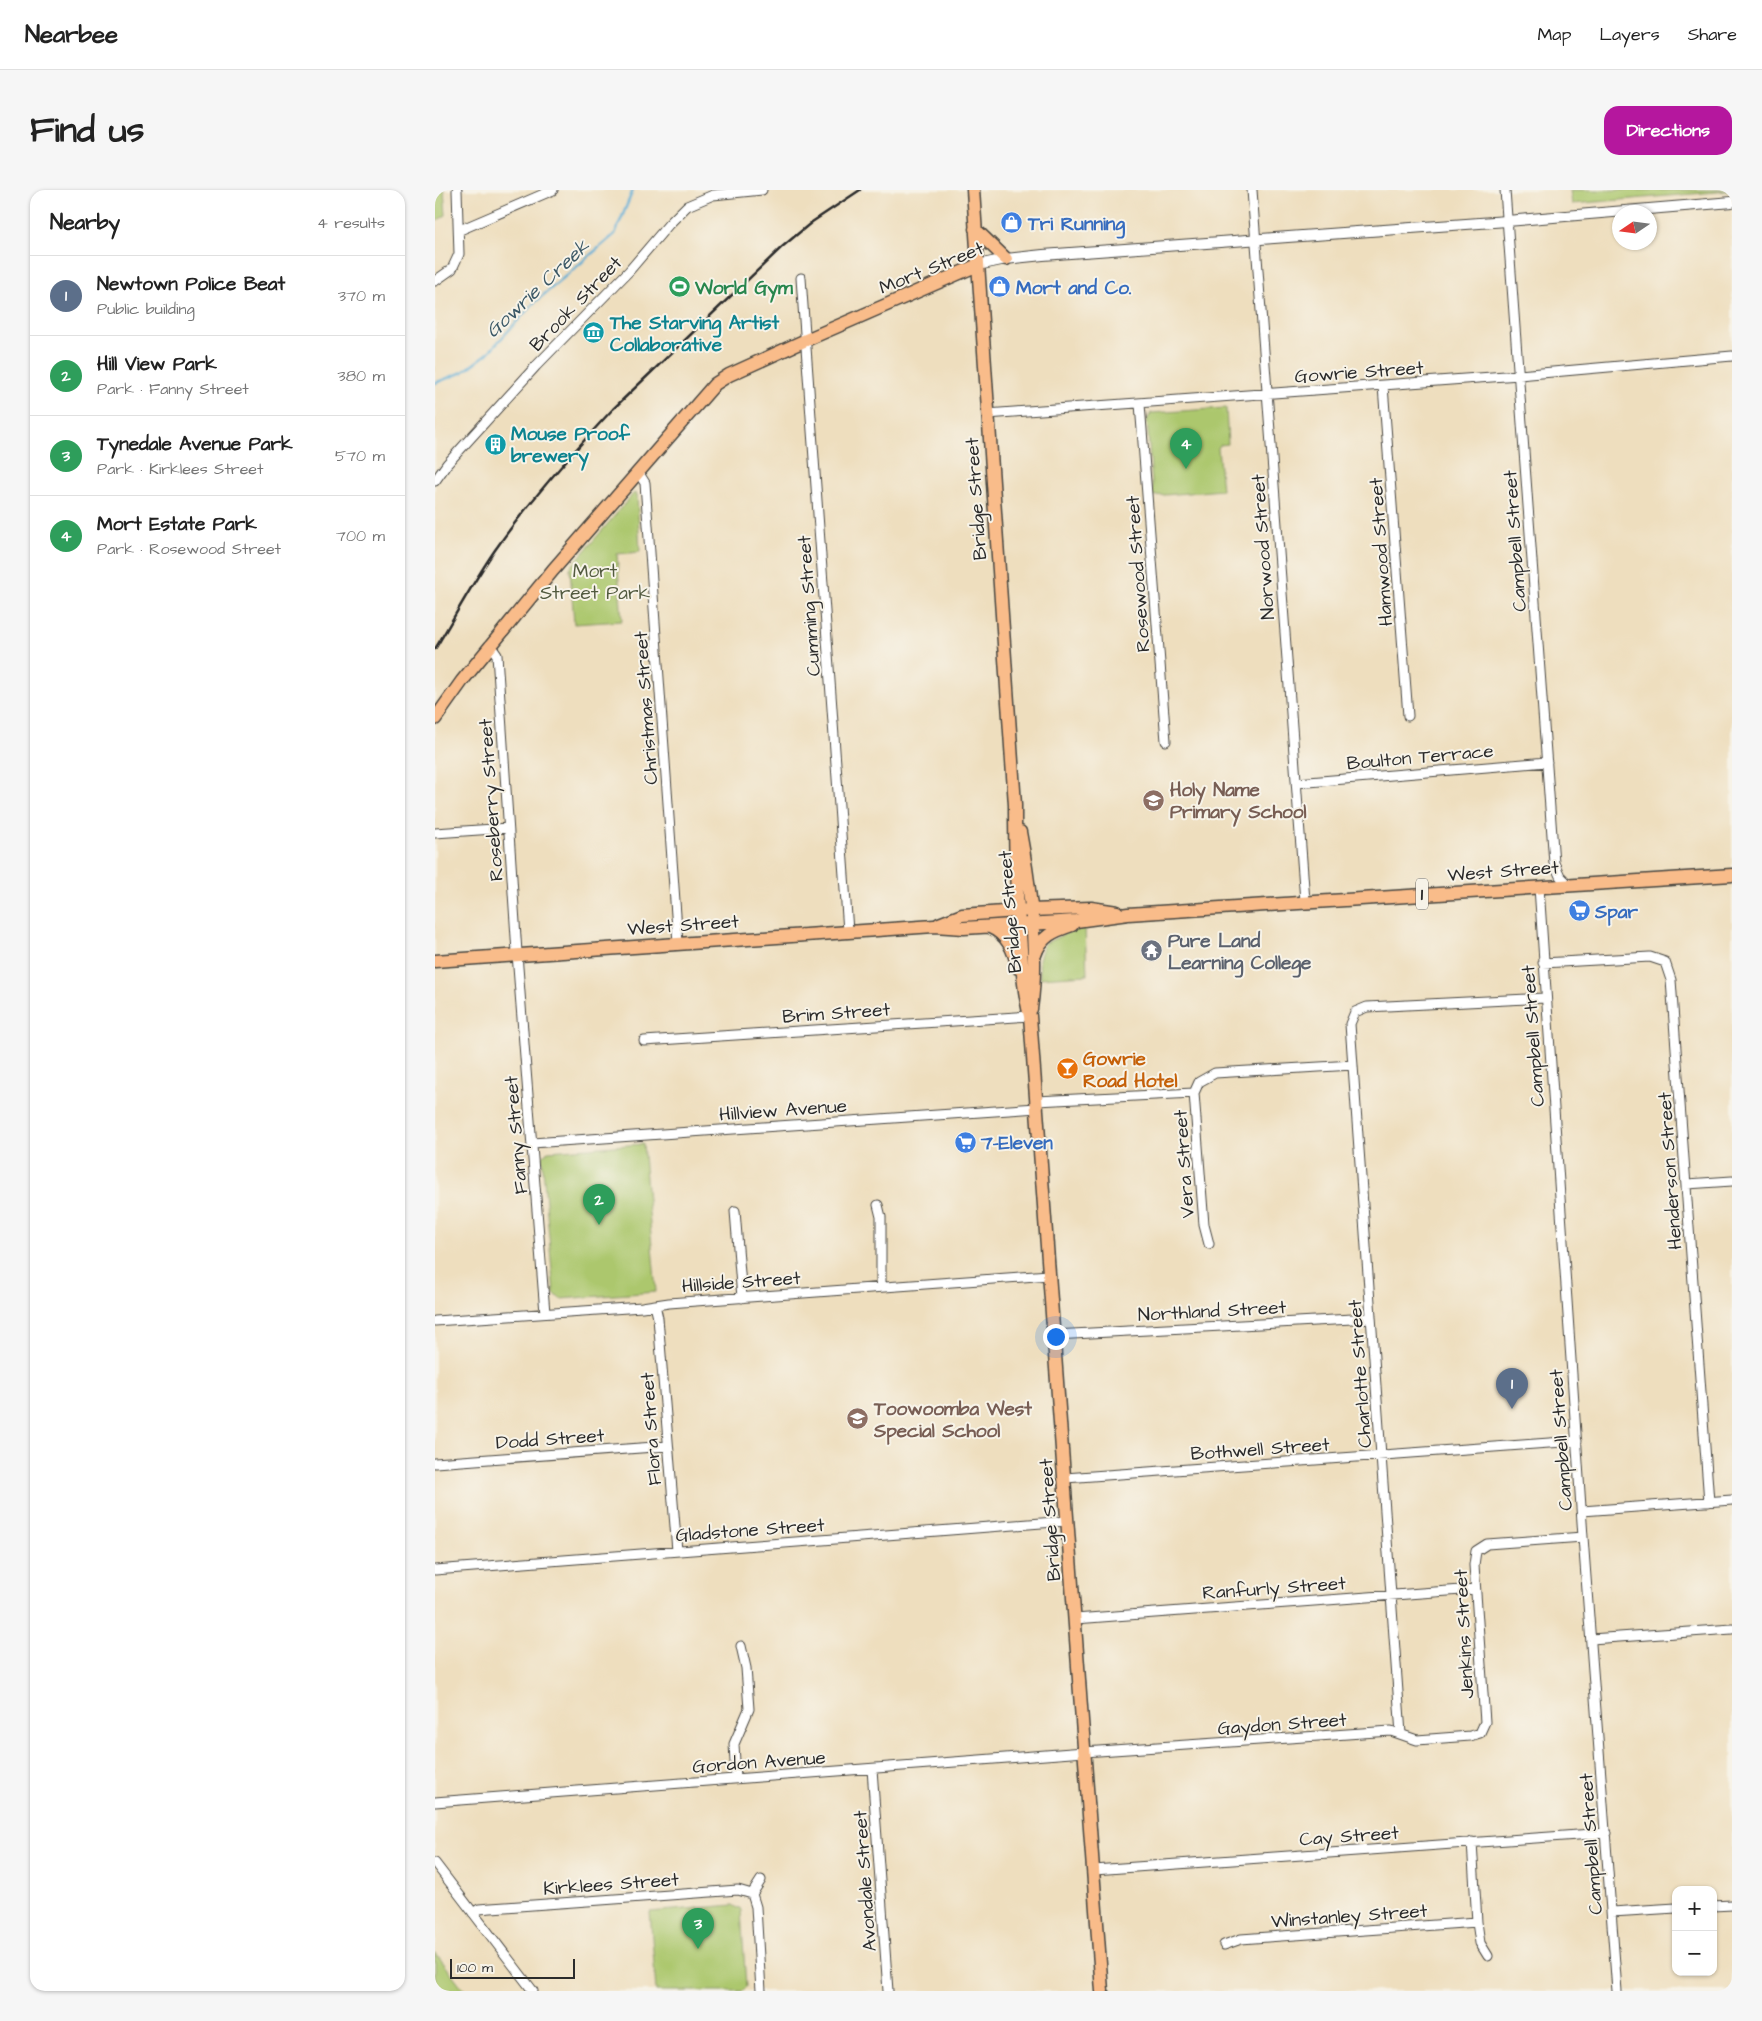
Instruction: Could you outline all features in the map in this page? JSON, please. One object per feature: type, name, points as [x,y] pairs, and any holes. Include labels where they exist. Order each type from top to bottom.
[{"type":"main road","name":"Bridge Street","points":[[973,190],[1015,805],[1026,861],[1024,992],[1030,1016],[1037,1104],[1102,1991]]},
{"type":"main road","points":[[975,229],[1006,259]]},
{"type":"main road","name":"Mort Street","points":[[435,719],[462,680],[490,645],[715,384],[729,375],[806,340],[978,265]]},
{"type":"main road","name":"West Street","points":[[935,926],[962,915],[1093,920],[1128,914],[1305,901],[1732,875]]},
{"type":"main road","name":"West Street","points":[[435,961],[935,926],[988,927],[1025,917],[1091,908],[1128,914]]},
{"type":"main road","name":"Bridge Street","points":[[1025,917],[1034,958],[1030,1016]]},
{"type":"main road","points":[[1034,958],[1038,945],[1046,937],[1069,926],[1093,920]]},
{"type":"main road","points":[[988,927],[1000,931],[1008,941],[1017,964],[1024,992]]},
{"type":"street","points":[[435,281],[452,269],[459,254],[460,230],[457,190]]},
{"type":"street","points":[[460,230],[553,190]]},
{"type":"street","name":"Brook Street","points":[[435,481],[447,464],[536,366],[629,271],[687,206],[713,195],[762,190]]},
{"type":"street","name":"Norwood Street","points":[[1252,190],[1305,901]]},
{"type":"street","name":"Campbell Street","points":[[1505,190],[1554,856],[1559,874],[1569,885]]},
{"type":"street","name":"Mort Street","points":[[978,265],[1006,259],[1732,202]]},
{"type":"street","name":"Cumming Street","points":[[801,278],[848,932]]},
{"type":"street","name":"Gowrie Street","points":[[987,414],[1383,386],[1732,356]]},
{"type":"street","name":"Hamwood Street","points":[[1383,386],[1408,716]]},
{"type":"street","name":"Rosewood Street","points":[[1140,404],[1166,741]]},
{"type":"street","name":"Christmas Street","points":[[638,472],[645,483],[678,943]]},
{"type":"street","name":"Roseberry Street","points":[[490,645],[497,655],[507,828],[517,955]]},
{"type":"street","name":"Boulton Terrace","points":[[1297,783],[1547,762]]},
{"type":"street","points":[[435,833],[507,828]]},
{"type":"street","name":"Campbell Street","points":[[1539,887],[1545,998],[1583,1537],[1617,1991]]},
{"type":"street","name":"Fanny Street","points":[[517,955],[545,1313]]},
{"type":"street","name":"Henderson Street","points":[[1543,963],[1650,957],[1665,962],[1671,980],[1709,1502]]},
{"type":"street","name":"Charlotte Street","points":[[1401,1734],[1350,1024],[1355,1012],[1367,1007],[1545,998]]},
{"type":"street","name":"Brim Street","points":[[644,1041],[1030,1016]]},
{"type":"street","name":"Vera Street","points":[[1209,1244],[1204,1225],[1194,1093],[1199,1082],[1215,1073],[1353,1065]]},
{"type":"street","name":"Hillview Avenue","points":[[532,1143],[1194,1093]]},
{"type":"street","points":[[1687,1184],[1732,1181]]},
{"type":"street","points":[[879,1205],[881,1217],[881,1286]]},
{"type":"street","points":[[735,1211],[743,1298]]},
{"type":"street","name":"Hillside Street","points":[[435,1321],[881,1286],[1049,1275]]},
{"type":"street","name":"Flora Street","points":[[655,1305],[658,1318],[677,1551]]},
{"type":"street","name":"Northland Street","points":[[1054,1335],[1371,1318]]},
{"type":"street","name":"Bothwell Street","points":[[1065,1478],[1577,1441]]},
{"type":"street","name":"Dodd Street","points":[[435,1463],[668,1446]]},
{"type":"street","points":[[1582,1511],[1732,1500]]},
{"type":"street","name":"Gladstone Street","points":[[435,1570],[1067,1521]]},
{"type":"street","name":"Jenkins Street","points":[[1480,1733],[1485,1722],[1475,1589],[1474,1565],[1476,1551],[1487,1544],[1583,1537]]},
{"type":"street","name":"Ranfurly Street","points":[[1075,1619],[1475,1589]]},
{"type":"street","points":[[1591,1639],[1732,1629]]},
{"type":"street","points":[[736,1779],[734,1744],[749,1709],[746,1668],[741,1646]]},
{"type":"street","name":"Gaydon Street","points":[[1085,1752],[1391,1731],[1417,1740],[1470,1736],[1480,1733]]},
{"type":"street","name":"Gordon Avenue","points":[[435,1802],[1085,1752]]},
{"type":"street","name":"Avondale Street","points":[[872,1769],[888,1991]]},
{"type":"street","name":"Cay Street","points":[[1094,1870],[1606,1832]]},
{"type":"street","points":[[1472,1842],[1477,1922],[1480,1943],[1488,1956]]},
{"type":"street","points":[[435,1863],[533,1991]]},
{"type":"street","points":[[761,1880],[753,1894],[756,1906],[761,1991]]},
{"type":"street","name":"Kirklees Street","points":[[473,1913],[491,1908],[738,1890],[753,1894]]},
{"type":"street","points":[[1717,1906],[1732,1905]]},
{"type":"street","points":[[1612,1912],[1672,1908]]},
{"type":"street","name":"Winstanley Street","points":[[1225,1945],[1241,1939],[1477,1922]]},
{"type":"green space","points":[[435,190],[444,190],[446,215],[435,222]]},
{"type":"green space","points":[[1570,190],[1728,190],[1728,191],[1572,204]]},
{"type":"green space","points":[[1226,408],[1228,444],[1220,445],[1218,448],[1222,490],[1153,496],[1147,420],[1151,413]]},
{"type":"green space","name":"Mort Street Park","points":[[634,493],[637,494],[640,552],[617,554],[622,621],[574,624],[570,568]]},
{"type":"green space","points":[[1085,927],[1087,975],[1040,978],[1039,959],[1044,944],[1066,933]]},
{"type":"green space","points":[[643,1144],[656,1292],[560,1299],[554,1293],[542,1157],[548,1151]]},
{"type":"green space","points":[[733,1905],[741,1910],[746,1987],[742,1991],[656,1991],[650,1912]]},
{"type":"green space","points":[[435,1952],[465,1991],[435,1991]]},
{"type":"waterway","name":"Gowrie Creek","points":[[435,383],[463,372],[487,354],[534,303],[615,234],[633,190]]},
{"type":"railway","points":[[435,649],[479,574],[508,531],[597,426],[782,247],[812,222],[860,190]]},
{"type":"place","name":"Tri Running","points":[[1012,223]]},
{"type":"place","name":"World Gym","points":[[679,287]]},
{"type":"place","name":"Mort and Co.","points":[[1000,287]]},
{"type":"place","name":"The Starving Artist Collaborative","points":[[594,333]]},
{"type":"place","name":"Mouse Proof brewery","points":[[495,444]]},
{"type":"place","name":"Mort Estate Park","points":[[1186,469]]},
{"type":"place","name":"Holy Name Primary School","points":[[1154,800]]},
{"type":"place","name":"Spar","points":[[1579,911]]},
{"type":"place","name":"Pure Land Learning College","points":[[1152,951]]},
{"type":"place","name":"Gowrie Road Hotel","points":[[1067,1069]]},
{"type":"place","name":"7-Eleven","points":[[965,1142]]},
{"type":"place","name":"Hill View Park","points":[[599,1225]]},
{"type":"place","name":"Newtown Police Beat","points":[[1512,1409]]},
{"type":"place","name":"Toowoomba West Special School","points":[[858,1419]]},
{"type":"place","name":"Tynedale Avenue Park","points":[[698,1949]]}]
